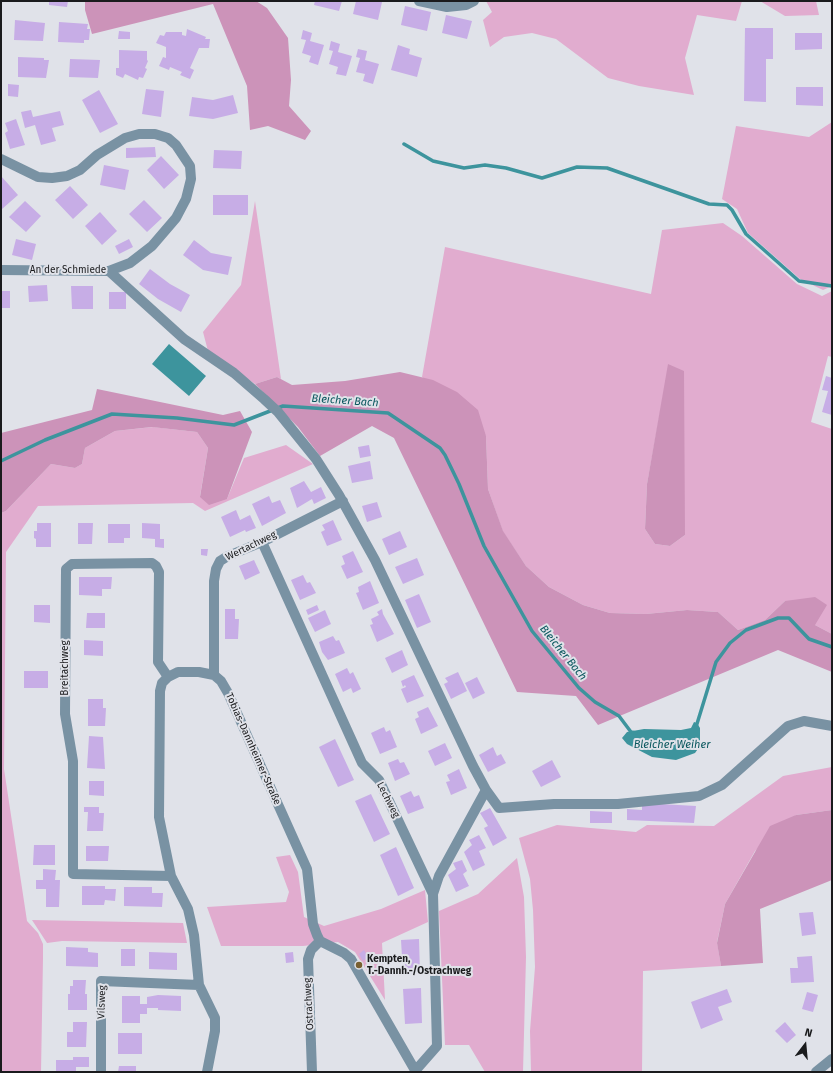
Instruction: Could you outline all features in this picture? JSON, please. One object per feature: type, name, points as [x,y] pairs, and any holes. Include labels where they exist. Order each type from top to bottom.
[{"type":"street","points":[[418,1],[447,7],[466,5],[474,1]]},
{"type":"street","name":"An der Schmiede","points":[[1,158],[38,177],[52,178],[67,176],[80,170],[97,155],[125,138],[139,134],[155,134],[168,138],[176,145],[190,166],[191,179],[186,199],[176,218],[142,255],[130,263],[109,270],[1,270]]},
{"type":"street","points":[[109,270],[184,339],[234,373],[278,412],[316,459],[343,501],[375,560],[473,766],[486,790],[499,808],[554,804],[618,804],[699,796],[722,785],[788,726],[804,721],[832,726]]},
{"type":"street","name":"Wertachweg","points":[[214,675],[214,581],[216,569],[220,562],[228,556],[262,542],[343,501]]},
{"type":"street","name":"Lechweg","points":[[262,542],[362,763],[379,780],[433,894],[437,1046],[434,1052],[416,1071]]},
{"type":"street","name":"Breitachweg","points":[[168,677],[158,662],[159,572],[156,566],[152,563],[72,564],[66,569],[65,714],[73,761],[73,874],[171,876]]},
{"type":"street","points":[[207,1072],[215,1031],[215,1018],[199,984],[194,934],[188,909],[171,876],[159,817],[158,782],[160,691],[162,683],[168,677],[178,672],[200,672],[214,675]]},
{"type":"street","name":"Tobias-Dannheimer-Straße","points":[[214,675],[221,681],[228,693],[301,856],[309,879],[313,924],[320,941]]},
{"type":"street","points":[[433,894],[439,876],[486,790]]},
{"type":"street","points":[[320,941],[344,953],[351,959],[416,1071]]},
{"type":"street","name":"Ostrachweg","points":[[312,1072],[308,959],[311,950],[320,941]]},
{"type":"street","name":"Vilsweg","points":[[101,1072],[102,981],[199,984]]},
{"type":"street","points":[[816,1072],[832,1059]]},
{"type":"shaded area","points":[[85,1],[256,1],[267,8],[288,38],[291,80],[289,106],[311,131],[305,140],[268,126],[250,130],[247,86],[213,4],[92,34],[85,10]]},
{"type":"shaded area","points":[[486,1],[742,1],[736,21],[697,15],[685,58],[694,95],[639,86],[608,78],[556,39],[532,33],[504,37],[490,47],[483,20],[492,12]]},
{"type":"shaded area","points":[[760,1],[816,1],[819,15],[785,16]]},
{"type":"shaded area","points":[[832,122],[832,286],[823,290],[800,279],[748,233],[737,209],[722,199],[736,126],[809,137]]},
{"type":"shaded area","points":[[255,201],[281,379],[277,377],[255,384],[208,351],[203,332],[241,285]]},
{"type":"shaded area","points":[[723,223],[742,236],[797,284],[822,296],[832,291],[832,357],[828,356],[811,422],[832,429],[832,634],[815,625],[785,601],[765,620],[738,630],[718,612],[687,610],[646,614],[610,613],[583,605],[549,587],[526,566],[503,532],[488,489],[486,436],[422,377],[445,247],[651,294],[662,230]],"holes":[[[669,364],[685,535],[670,546],[655,544],[645,529],[647,484]]]},
{"type":"shaded area","points":[[668,364],[684,371],[685,535],[670,546],[655,544],[645,529],[647,484]]},
{"type":"shaded area","points":[[400,372],[433,380],[457,392],[478,410],[486,436],[488,489],[503,531],[526,566],[549,587],[583,605],[610,613],[646,614],[687,610],[718,612],[738,630],[765,620],[785,601],[815,597],[827,605],[815,625],[832,634],[832,672],[778,650],[598,725],[576,696],[517,692],[394,438],[372,426],[320,456],[298,427],[255,384],[277,377],[292,385],[345,381]]},
{"type":"shaded area","points":[[97,389],[223,415],[240,411],[252,432],[227,499],[209,505],[200,497],[208,448],[197,432],[152,427],[115,431],[85,448],[82,464],[75,468],[51,464],[6,511],[1,513],[1,433],[92,410]]},
{"type":"shaded area","points":[[153,427],[197,432],[208,448],[200,496],[227,499],[244,458],[286,445],[313,464],[205,511],[193,503],[38,506],[6,552],[4,769],[27,921],[38,933],[43,944],[43,958],[41,1072],[1,1072],[1,513],[6,511],[51,464],[75,468],[82,464],[85,448],[115,431]]},
{"type":"shaded area","points":[[832,767],[832,810],[796,815],[755,851],[725,904],[717,942],[721,966],[643,971],[642,1072],[531,1072],[530,1031],[535,967],[533,910],[530,879],[519,838],[557,825],[636,832],[647,825],[714,826],[783,776]]},
{"type":"shaded area","points":[[832,810],[832,880],[760,909],[763,963],[721,966],[717,943],[725,904],[770,826],[796,815]]},
{"type":"shaded area","points":[[290,855],[298,872],[304,917],[324,926],[381,909],[425,890],[428,922],[382,943],[385,1000],[355,952],[338,942],[303,946],[221,946],[207,907],[286,902],[289,892],[276,857]]},
{"type":"shaded area","points":[[517,858],[524,897],[526,957],[523,1072],[485,1072],[469,1045],[445,1045],[439,911],[478,894]]},
{"type":"shaded area","points":[[32,920],[183,923],[187,943],[62,941],[47,943]]},
{"type":"water","points":[[169,344],[206,376],[189,396],[152,364]]},
{"type":"water","name":"Bleicher Weiher","points":[[694,722],[697,723],[700,728],[700,746],[695,753],[676,760],[652,757],[627,744],[622,738],[627,732],[644,729],[681,730],[691,728]]},
{"type":"building","points":[[49,1],[68,1],[67,7],[49,5]]},
{"type":"building","points":[[315,1],[342,1],[339,11],[314,5]]},
{"type":"building","points":[[356,1],[382,2],[378,20],[353,14]]},
{"type":"building","points":[[405,6],[431,12],[427,31],[401,25]]},
{"type":"building","points":[[446,15],[472,21],[467,39],[442,33]]},
{"type":"building","points":[[15,20],[45,23],[43,41],[14,40]]},
{"type":"building","points":[[59,22],[88,24],[87,29],[90,29],[89,40],[84,40],[84,43],[58,42]]},
{"type":"building","points":[[745,28],[773,28],[773,59],[766,59],[766,102],[744,101]]},
{"type":"building","points":[[187,29],[206,37],[205,39],[210,39],[209,48],[199,48],[190,68],[194,70],[190,79],[180,75],[182,72],[170,67],[169,70],[159,66],[163,57],[166,58],[166,47],[156,43],[160,35],[164,36],[166,32],[182,32],[182,35],[186,36]]},
{"type":"building","points":[[303,30],[312,33],[310,41],[324,45],[318,65],[309,62],[311,56],[302,53],[306,40],[301,39]]},
{"type":"building","points":[[119,31],[130,32],[130,39],[118,39]]},
{"type":"building","points":[[795,33],[822,33],[822,49],[795,50]]},
{"type":"building","points":[[331,41],[340,44],[338,52],[352,56],[346,76],[336,74],[338,67],[329,64],[333,51],[329,50]]},
{"type":"building","points":[[398,45],[410,49],[409,54],[422,58],[417,77],[391,70]]},
{"type":"building","points":[[358,49],[367,51],[365,60],[379,64],[373,84],[363,81],[365,74],[356,72],[360,58],[356,57]]},
{"type":"building","points":[[119,50],[147,51],[148,61],[145,68],[147,69],[143,78],[139,77],[138,80],[125,74],[123,78],[116,75],[116,68],[119,68]]},
{"type":"building","points":[[18,57],[44,58],[44,60],[49,60],[46,78],[18,77]]},
{"type":"building","points":[[70,59],[100,60],[98,78],[69,77]]},
{"type":"building","points":[[8,84],[19,85],[18,97],[8,96]]},
{"type":"building","points":[[796,87],[823,87],[823,106],[796,105]]},
{"type":"building","points":[[146,89],[164,91],[161,117],[142,114]]},
{"type":"building","points":[[99,90],[118,124],[100,133],[82,100]]},
{"type":"building","points":[[233,95],[238,113],[213,119],[189,116],[192,97],[213,100]]},
{"type":"building","points":[[31,110],[33,117],[60,111],[64,125],[52,128],[56,141],[41,145],[35,125],[25,128],[21,112]]},
{"type":"building","points":[[16,119],[25,145],[10,149],[5,133],[8,131],[5,123]]},
{"type":"building","points":[[155,147],[156,157],[126,158],[126,148]]},
{"type":"building","points":[[214,150],[242,151],[241,169],[213,168]]},
{"type":"building","points":[[161,156],[179,175],[164,189],[147,170]]},
{"type":"building","points":[[104,165],[129,170],[125,190],[100,185]]},
{"type":"building","points":[[1,176],[18,195],[2,209],[1,208]]},
{"type":"building","points":[[70,186],[88,205],[73,219],[55,200]]},
{"type":"building","points":[[213,195],[248,195],[248,215],[213,215]]},
{"type":"building","points":[[144,200],[162,218],[147,232],[129,214]]},
{"type":"building","points":[[25,201],[41,216],[26,232],[9,217]]},
{"type":"building","points":[[100,212],[117,231],[102,245],[85,226]]},
{"type":"building","points":[[16,239],[36,244],[32,260],[12,255]]},
{"type":"building","points":[[129,239],[133,247],[119,254],[115,246]]},
{"type":"building","points":[[194,240],[211,253],[232,257],[228,275],[203,270],[183,255]]},
{"type":"building","points":[[150,269],[170,284],[190,295],[181,312],[158,299],[139,284]]},
{"type":"building","points":[[47,285],[48,301],[29,302],[28,286]]},
{"type":"building","points":[[71,286],[93,286],[93,309],[72,309]]},
{"type":"building","points":[[1,291],[10,291],[10,308],[1,308]]},
{"type":"building","points":[[109,292],[126,292],[126,309],[109,309]]},
{"type":"building","points":[[826,376],[832,378],[832,415],[822,412],[828,391],[822,390]]},
{"type":"building","points":[[369,445],[371,456],[360,458],[358,447]]},
{"type":"building","points":[[370,461],[373,479],[352,483],[348,466]]},
{"type":"building","points":[[304,481],[311,492],[321,487],[326,498],[314,504],[312,499],[297,508],[290,488]]},
{"type":"building","points":[[269,496],[272,503],[280,500],[286,513],[262,526],[252,504]]},
{"type":"building","points":[[377,502],[382,517],[367,522],[362,506]]},
{"type":"building","points":[[236,510],[240,520],[250,515],[256,528],[246,532],[245,530],[230,537],[221,517]]},
{"type":"building","points":[[333,520],[342,540],[327,546],[321,532],[325,530],[322,525]]},
{"type":"building","points":[[37,523],[51,523],[51,547],[36,547],[34,531],[37,531]]},
{"type":"building","points":[[78,523],[93,523],[92,544],[78,544]]},
{"type":"building","points":[[142,523],[160,524],[160,539],[164,539],[164,548],[155,547],[155,539],[142,538]]},
{"type":"building","points":[[108,524],[130,524],[130,538],[124,538],[124,543],[108,543]]},
{"type":"building","points":[[400,531],[407,547],[389,555],[382,539]]},
{"type":"building","points":[[201,549],[208,549],[207,556],[201,555]]},
{"type":"building","points":[[353,551],[363,572],[347,579],[341,566],[345,564],[342,556]]},
{"type":"building","points":[[417,558],[424,575],[403,584],[395,567]]},
{"type":"building","points":[[254,560],[260,573],[245,580],[239,566]]},
{"type":"building","points":[[303,575],[307,583],[310,582],[316,593],[300,600],[291,580]]},
{"type":"building","points":[[79,577],[112,577],[111,589],[102,589],[102,596],[79,595]]},
{"type":"building","points":[[370,581],[379,603],[363,610],[356,593],[359,592],[358,587]]},
{"type":"building","points":[[419,594],[431,622],[417,628],[405,600]]},
{"type":"building","points":[[34,605],[50,605],[50,623],[34,622]]},
{"type":"building","points":[[317,605],[319,610],[308,615],[306,610]]},
{"type":"building","points":[[225,609],[235,609],[235,619],[239,619],[238,639],[225,639]]},
{"type":"building","points":[[382,609],[383,614],[394,634],[377,642],[370,625],[373,624],[371,619],[379,615],[377,612]]},
{"type":"building","points":[[325,610],[331,624],[315,632],[308,618]]},
{"type":"building","points":[[87,613],[105,613],[105,628],[86,628]]},
{"type":"building","points":[[333,636],[336,641],[339,640],[345,653],[328,660],[322,652],[319,642]]},
{"type":"building","points":[[84,640],[103,641],[103,656],[84,655]]},
{"type":"building","points":[[402,650],[408,665],[392,673],[385,658]]},
{"type":"building","points":[[347,668],[350,674],[353,672],[361,689],[353,693],[351,688],[343,692],[335,674]]},
{"type":"building","points":[[24,671],[48,671],[48,688],[24,688]]},
{"type":"building","points":[[458,672],[467,691],[451,699],[444,684],[448,682],[445,678]]},
{"type":"building","points":[[414,675],[424,696],[407,703],[401,689],[406,687],[405,685],[403,687],[401,681]]},
{"type":"building","points":[[477,677],[485,693],[473,699],[465,683]]},
{"type":"building","points":[[88,699],[103,699],[103,708],[106,708],[105,726],[88,726]]},
{"type":"building","points":[[428,707],[438,726],[421,734],[415,719],[419,717],[417,712]]},
{"type":"building","points":[[384,727],[386,732],[390,730],[397,747],[380,754],[371,733]]},
{"type":"building","points":[[89,736],[103,737],[105,769],[87,768]]},
{"type":"building","points":[[335,739],[354,780],[338,787],[319,747]]},
{"type":"building","points":[[445,743],[452,758],[435,766],[428,751]]},
{"type":"building","points":[[493,747],[497,756],[501,754],[506,763],[488,772],[479,755]]},
{"type":"building","points":[[398,759],[400,763],[404,762],[410,774],[395,781],[388,763]]},
{"type":"building","points":[[552,760],[561,777],[541,787],[532,771]]},
{"type":"building","points":[[459,769],[467,788],[451,795],[446,782],[450,781],[447,775]]},
{"type":"building","points":[[89,781],[104,781],[104,796],[89,795]]},
{"type":"building","points":[[411,791],[414,797],[419,795],[424,808],[408,814],[400,796]]},
{"type":"building","points":[[371,794],[390,834],[374,842],[355,801]]},
{"type":"building","points":[[642,803],[696,806],[694,823],[627,820],[627,809],[642,810]]},
{"type":"building","points":[[84,807],[99,807],[99,813],[104,813],[103,831],[87,831],[88,812],[84,812]]},
{"type":"building","points":[[490,808],[507,838],[493,846],[484,828],[488,826],[480,813]]},
{"type":"building","points":[[590,811],[612,812],[612,823],[590,823]]},
{"type":"building","points":[[479,835],[486,848],[479,851],[485,865],[473,871],[464,852],[472,845],[469,840]]},
{"type":"building","points":[[34,845],[55,845],[55,865],[33,865]]},
{"type":"building","points":[[86,846],[109,846],[108,861],[86,861]]},
{"type":"building","points":[[396,847],[414,888],[398,896],[380,855]]},
{"type":"building","points":[[462,860],[467,871],[463,874],[469,886],[456,892],[448,875],[456,869],[453,863]]},
{"type":"building","points":[[43,869],[56,870],[55,880],[60,880],[59,907],[46,907],[46,889],[36,889],[36,880],[43,880]]},
{"type":"building","points":[[82,886],[105,886],[105,889],[116,889],[115,901],[105,900],[104,905],[82,905]]},
{"type":"building","points":[[124,887],[152,887],[152,893],[163,893],[162,907],[124,906]]},
{"type":"building","points":[[813,912],[816,934],[802,936],[799,913]]},
{"type":"building","points":[[419,939],[420,974],[403,974],[401,940]]},
{"type":"building","points":[[66,947],[88,948],[88,952],[98,953],[98,967],[66,966]]},
{"type":"building","points":[[121,949],[135,949],[135,966],[121,966]]},
{"type":"building","points":[[364,950],[368,957],[363,961],[359,954]]},
{"type":"building","points":[[149,952],[177,953],[177,970],[149,969]]},
{"type":"building","points":[[293,952],[294,962],[286,963],[285,953]]},
{"type":"building","points":[[812,956],[814,982],[791,983],[790,968],[798,968],[797,957]]},
{"type":"building","points":[[73,980],[86,980],[85,994],[87,994],[87,1010],[68,1010],[68,994],[70,994],[70,986],[73,986]]},
{"type":"building","points":[[421,988],[422,1023],[405,1024],[403,989]]},
{"type":"building","points":[[727,989],[732,1002],[718,1007],[723,1020],[701,1029],[691,1002]]},
{"type":"building","points":[[807,992],[818,995],[813,1012],[802,1009]]},
{"type":"building","points":[[158,995],[181,996],[181,1011],[147,1008],[147,1014],[140,1014],[140,1023],[122,1023],[122,996],[140,996],[140,1004],[147,1004],[147,997]]},
{"type":"building","points":[[73,1022],[87,1022],[86,1047],[67,1047],[67,1032],[73,1032]]},
{"type":"building","points":[[785,1022],[796,1035],[787,1043],[775,1031]]},
{"type":"building","points":[[118,1033],[142,1033],[142,1054],[118,1054]]},
{"type":"building","points":[[73,1057],[89,1057],[89,1067],[76,1067],[76,1072],[56,1072],[56,1060],[73,1060]]},
{"type":"building","points":[[119,1066],[136,1066],[136,1072],[118,1072]]},
{"type":"waterway","points":[[404,144],[433,161],[464,168],[485,165],[506,168],[542,178],[577,167],[607,168],[709,204],[727,205],[732,210],[746,234],[799,281],[832,286]]},
{"type":"waterway","name":"Bleicher Bach","points":[[1,461],[45,440],[112,414],[177,418],[234,425],[283,406],[388,413],[440,448],[445,455],[459,484],[484,546],[532,631],[579,688],[595,702],[619,716],[631,732],[636,733]]},
{"type":"waterway","name":"Bleicher Bach","points":[[696,727],[716,662],[730,643],[746,630],[778,618],[789,618],[809,639],[832,647]]},
{"type":"place","name":"Kempten, T.-Dannh.-/Ostrachweg","points":[[359,965]]}]
